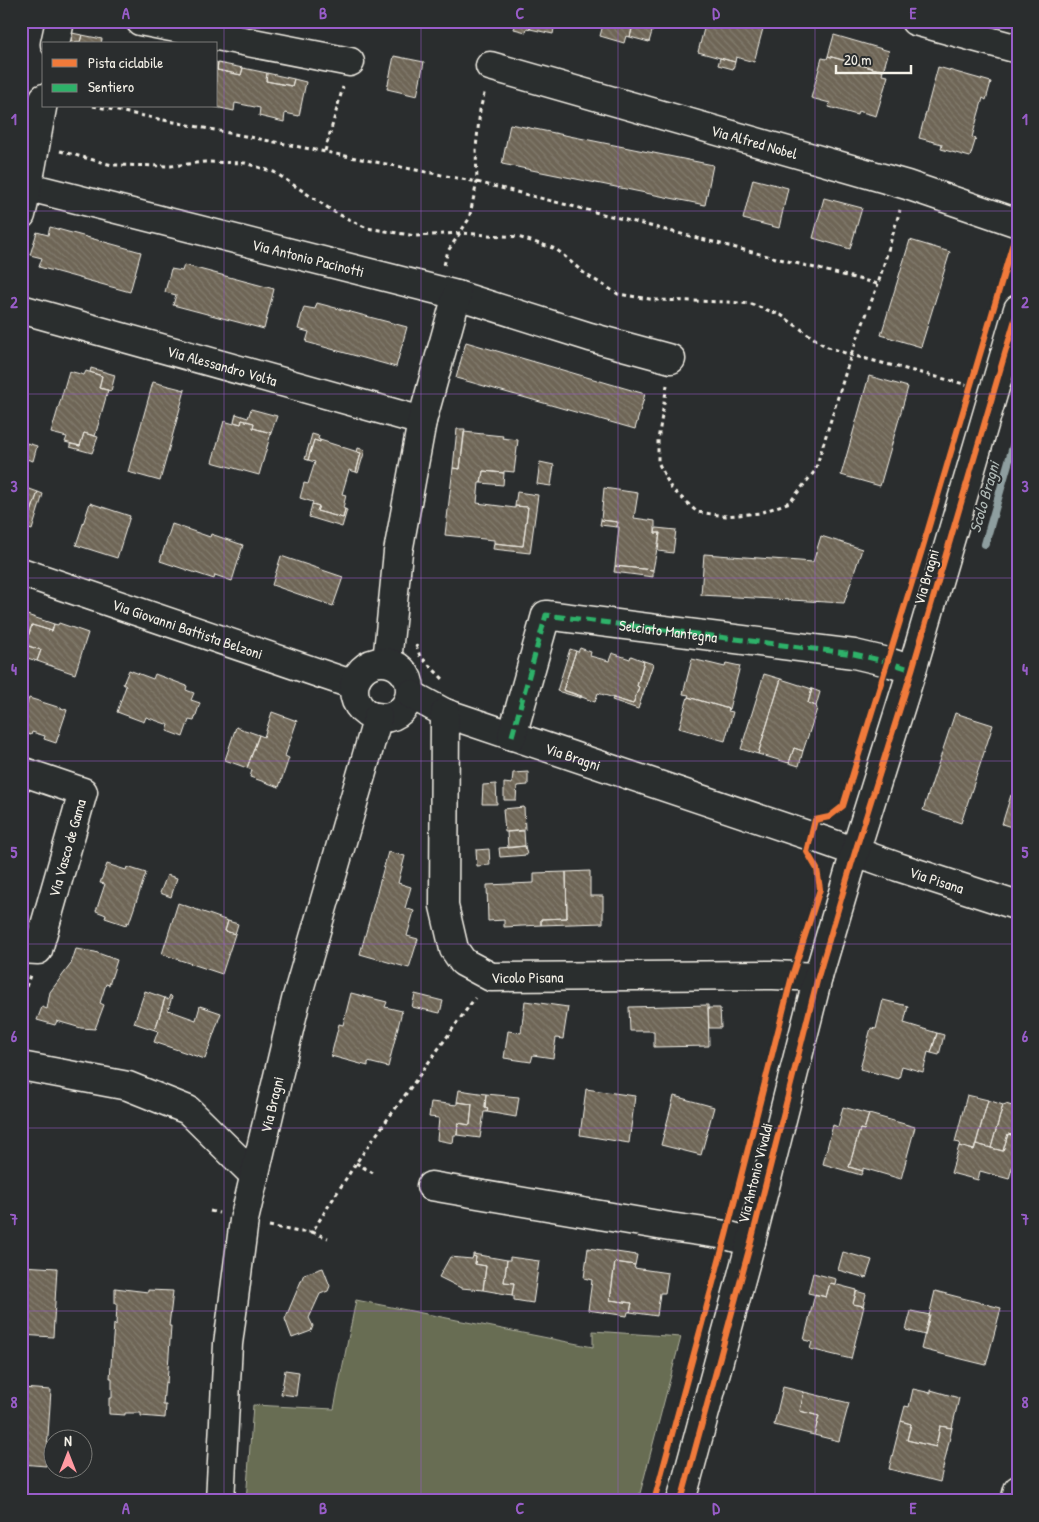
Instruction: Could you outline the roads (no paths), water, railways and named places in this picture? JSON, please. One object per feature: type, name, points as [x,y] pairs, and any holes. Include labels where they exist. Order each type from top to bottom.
[{"type":"street","points":[[55,42],[60,21]]},
{"type":"street","points":[[140,21],[350,62]]},
{"type":"street","points":[[915,21],[1018,49]]},
{"type":"street","name":"Via Alfred Nobel","points":[[490,66],[907,185],[1018,223]]},
{"type":"street","points":[[21,215],[29,187],[34,144],[42,107]]},
{"type":"street","name":"Via Antonio Pacinotti","points":[[29,187],[447,292],[590,338],[671,359]]},
{"type":"street","points":[[387,662],[398,552],[447,292]]},
{"type":"street","name":"Via Alessandro Volta","points":[[21,309],[422,421]]},
{"type":"street","name":"Via Bragni","points":[[410,694],[445,713],[855,852],[912,670],[1018,309]]},
{"type":"street","name":"Via Giovanni Battista Belzoni","points":[[21,572],[354,685]]},
{"type":"street","name":"Selciato Mantegna","points":[[512,736],[546,616],[854,654],[912,670]]},
{"type":"street","points":[[376,662],[387,662],[397,666],[405,673],[410,683],[410,694],[407,704],[399,712],[389,717],[378,718],[368,714],[360,706],[355,696],[354,685],[358,675],[366,667],[376,662]]},
{"type":"street","name":"Vicolo Pisana","points":[[445,713],[444,906],[454,949],[463,962],[491,977],[772,975],[818,977]]},
{"type":"street","name":"Via Bragni","points":[[220,1501],[228,1344],[244,1220],[296,1000],[378,718]]},
{"type":"street","name":"Via Vasco de Gama","points":[[21,771],[83,792],[38,950],[21,949]]},
{"type":"street","name":"Via Pisana","points":[[855,852],[1018,906]]},
{"type":"street","name":"Via Antonio Vivaldi","points":[[681,1501],[751,1242],[818,977],[855,852]]},
{"type":"street","points":[[21,1066],[128,1086],[188,1110],[255,1176]]},
{"type":"street","name":"Via Antonio Vivaldi","points":[[431,1186],[726,1235],[751,1242]]},
{"type":"street","points":[[1015,1501],[1018,1490]]},
{"type":"waterway","name":"Scolo Bragni","points":[[985,544],[1018,429]]}]
